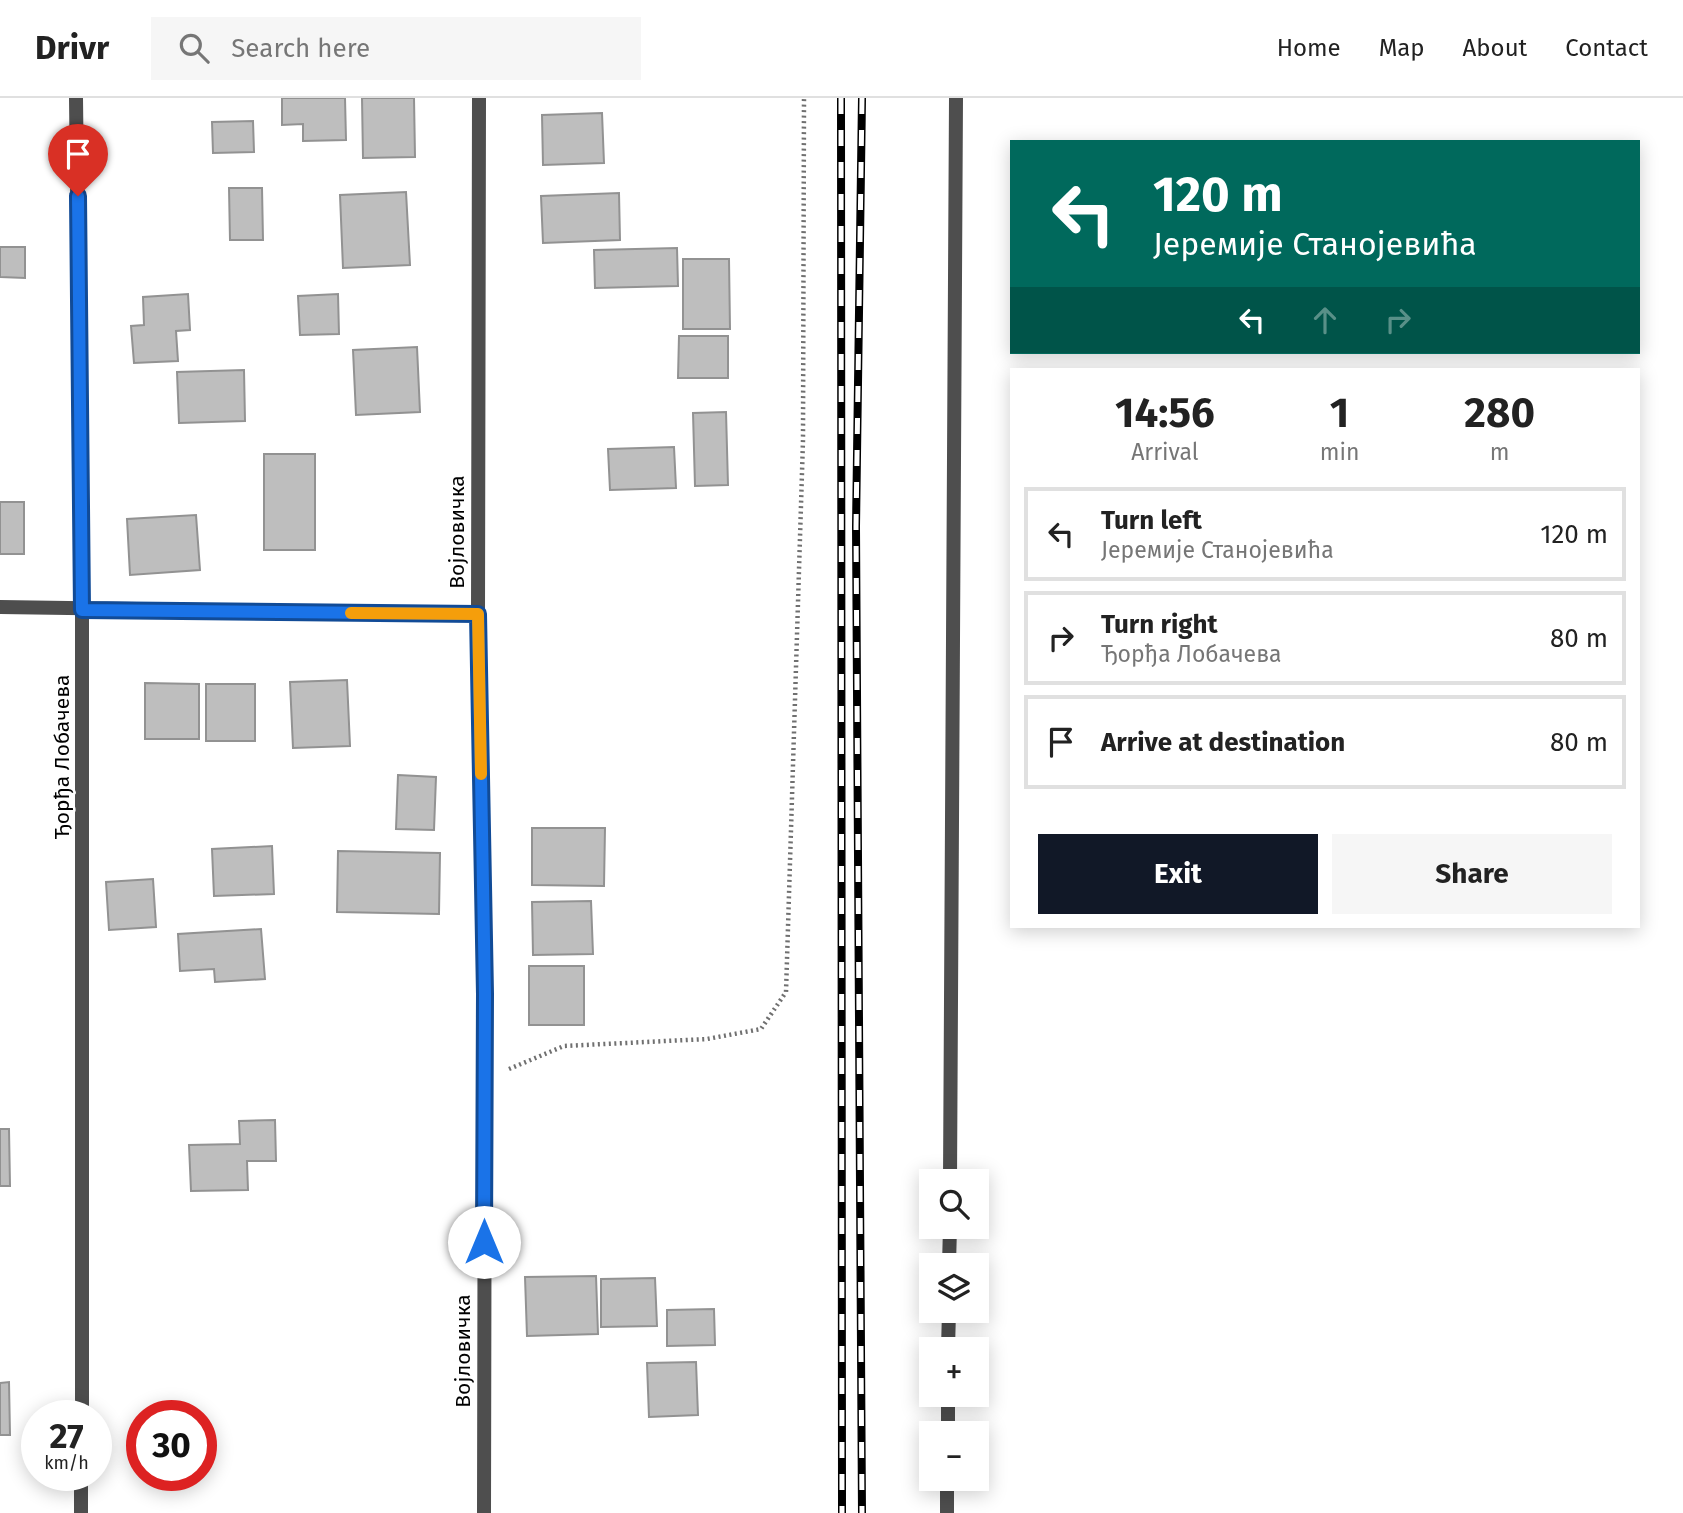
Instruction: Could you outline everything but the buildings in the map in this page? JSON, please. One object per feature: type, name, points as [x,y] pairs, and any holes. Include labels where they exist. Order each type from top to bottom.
[{"type":"street","name":"Ђорђа Лобачева","points":[[76,98],[82,610],[82,1400]]},
{"type":"street","name":"Војловичка","points":[[479,98],[478,614],[485,1079],[484,1513]]},
{"type":"street","points":[[950,1169],[956,98]]},
{"type":"street","points":[[0,607],[478,614]]},
{"type":"street","points":[[81,1491],[81,1513]]},
{"type":"street","points":[[947,1491],[947,1513]]},
{"type":"path","points":[[485,1079],[564,1046],[707,1039],[761,1028],[786,992],[803,440],[804,98]]},
{"type":"railway","points":[[841,98],[842,1513]]},
{"type":"railway","points":[[862,98],[856,527],[862,1513]]},
{"type":"slow traffic","points":[[351,613],[478,614],[481,774]]},
{"type":"route","points":[[78,196],[82,610],[478,614],[485,994],[484,1242]]}]
